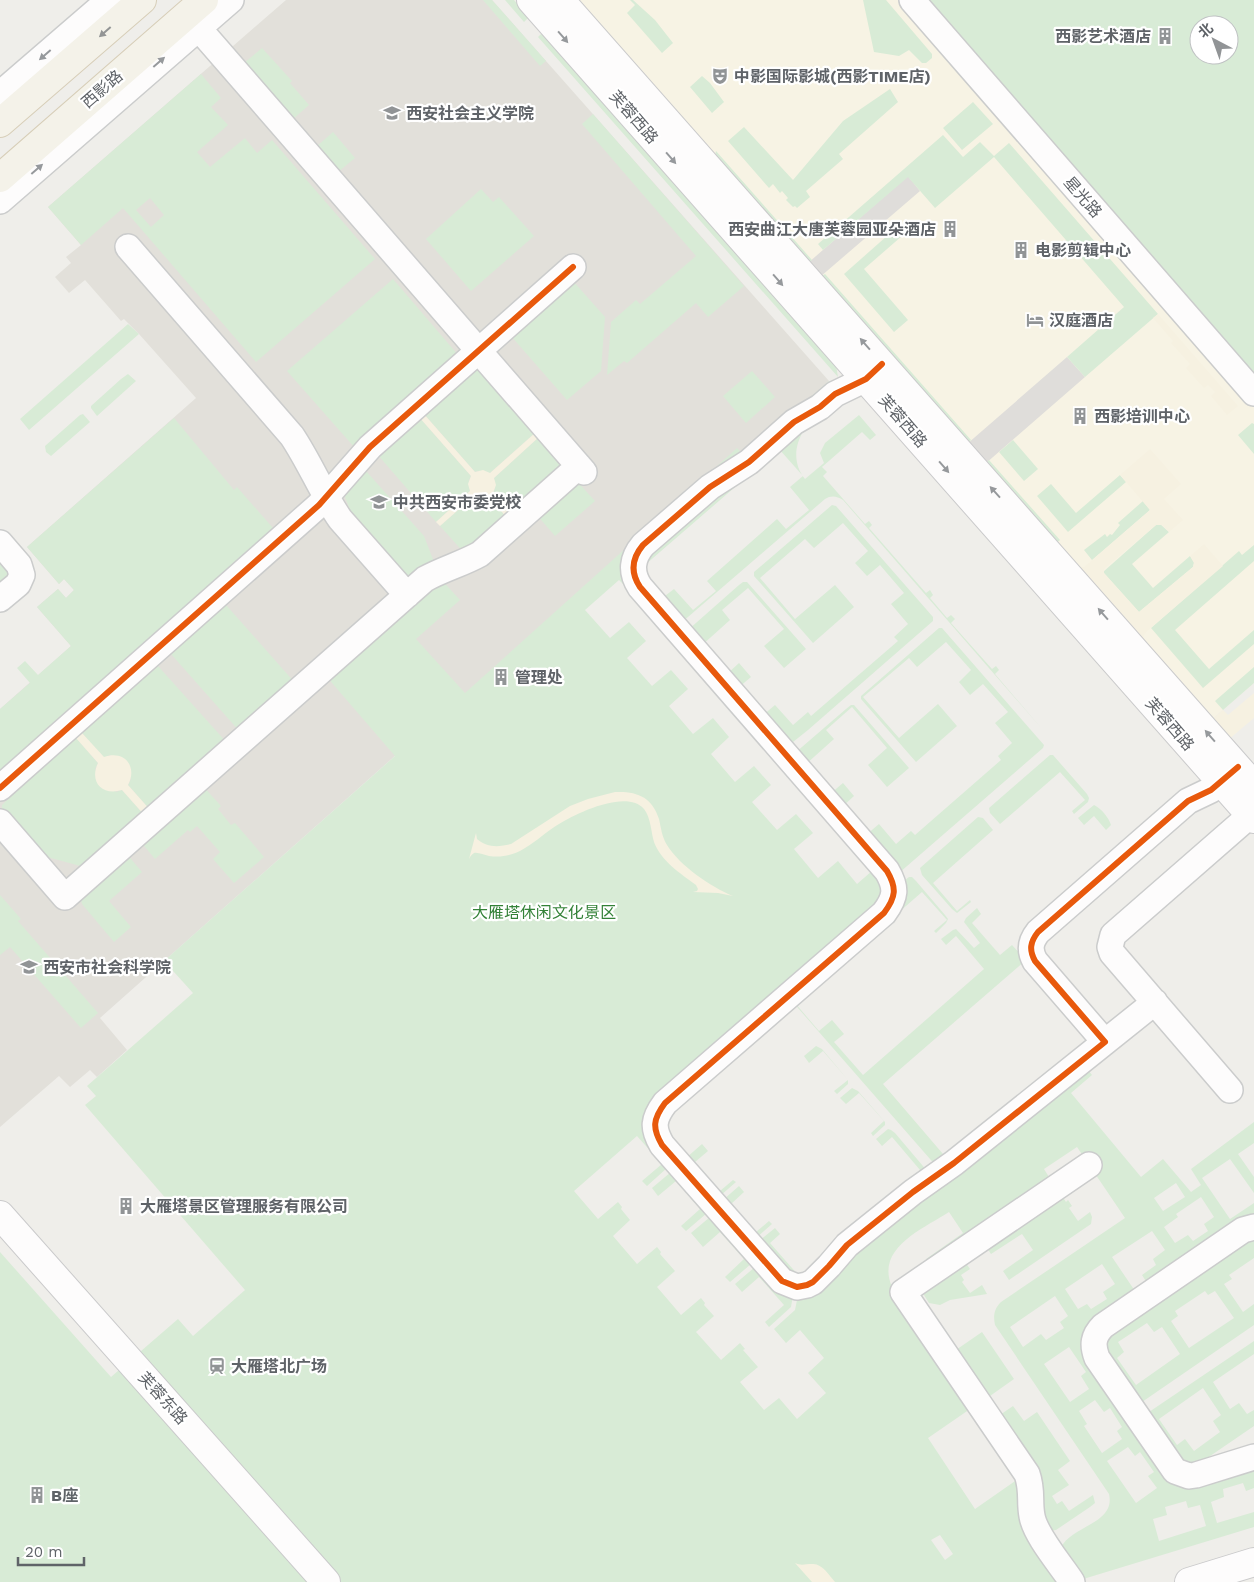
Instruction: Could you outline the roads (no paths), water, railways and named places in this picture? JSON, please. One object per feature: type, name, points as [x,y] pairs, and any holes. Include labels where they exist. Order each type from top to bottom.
[{"type":"main road","points":[[0,123],[142,0]]},
{"type":"main road","name":"芙蓉西路","points":[[530,0],[874,372],[1238,779],[1253,816]]},
{"type":"main road","name":"芙蓉西路","points":[[560,0],[874,372]]},
{"type":"main road","name":"西影路","points":[[0,178],[196,15]]},
{"type":"main road","name":"芙蓉东路","points":[[0,1215],[326,1582]]},
{"type":"main road","points":[[1189,1582],[1254,1562]]},
{"type":"street","points":[[0,94],[109,0]]},
{"type":"street","points":[[0,201],[196,15],[231,0]]},
{"type":"street","name":"星光路","points":[[912,0],[1254,393]]},
{"type":"street","points":[[0,822],[65,898],[425,579],[480,554],[581,469],[196,15]]},
{"type":"street","points":[[128,247],[292,436],[305,455],[340,519],[407,595]]},
{"type":"street","points":[[0,788],[327,498],[370,447],[573,267]]},
{"type":"street","points":[[874,372],[835,394],[820,407],[794,422],[749,462],[710,487],[643,545],[634,560],[634,577],[640,587],[887,871],[893,881],[894,892],[891,903],[884,913],[665,1103],[658,1113],[654,1124],[656,1135],[662,1145],[773,1273],[786,1284],[802,1287],[818,1278],[854,1239],[913,1192],[954,1163],[1154,1002]]},
{"type":"street","points":[[0,544],[19,565],[22,575],[18,584],[0,599]]},
{"type":"street","points":[[1105,1042],[1036,961],[1030,946],[1033,938],[1188,801],[1238,779]]},
{"type":"street","points":[[1230,1090],[1112,953],[1110,947],[1113,935],[1253,816]]},
{"type":"street","points":[[1072,1582],[1035,1528],[1031,1515],[1031,1486],[1027,1474],[904,1292],[1089,1165]]},
{"type":"street","points":[[1254,1227],[1243,1230],[1103,1326],[1097,1332],[1094,1340],[1094,1349],[1097,1358],[1176,1471],[1189,1476],[1196,1475],[1254,1457]]},
{"type":"place","name":"西影艺术酒店","points":[[1165,36]]},
{"type":"place","name":"中影国际影城(西影TIME店)","points":[[720,76]]},
{"type":"place","name":"西安社会主义学院","points":[[392,113]]},
{"type":"place","name":"西安曲江大唐芙蓉园亚朵酒店","points":[[950,229]]},
{"type":"place","name":"电影剪辑中心","points":[[1021,250]]},
{"type":"place","name":"汉庭酒店","points":[[1035,320]]},
{"type":"place","name":"西影培训中心","points":[[1080,416]]},
{"type":"place","name":"中共西安市委党校","points":[[379,502]]},
{"type":"place","name":"管理处","points":[[501,677]]},
{"type":"place","name":"西安市社会科学院","points":[[29,967]]},
{"type":"place","name":"大雁塔景区管理服务有限公司","points":[[126,1206]]},
{"type":"place","name":"大雁塔北广场","points":[[217,1366]]},
{"type":"place","name":"B座","points":[[37,1495]]},
{"type":"park label","name":"大雁塔休闲文化景区","points":[[544,912]]}]
